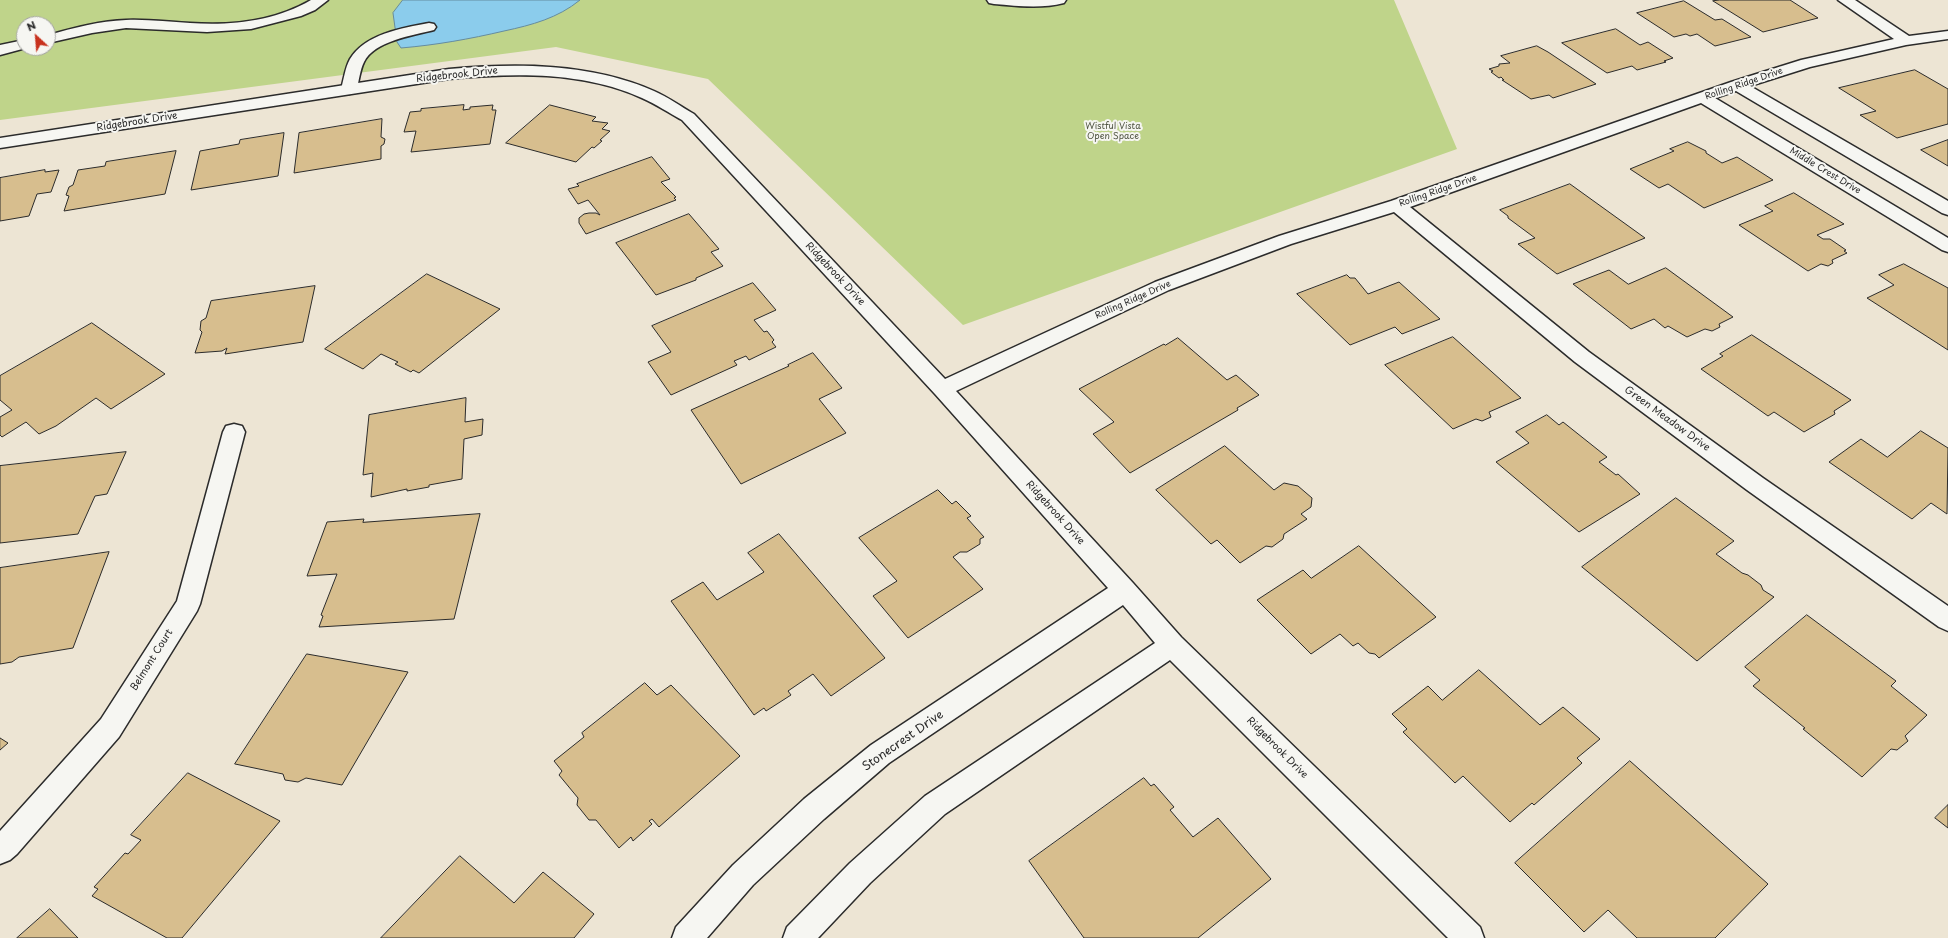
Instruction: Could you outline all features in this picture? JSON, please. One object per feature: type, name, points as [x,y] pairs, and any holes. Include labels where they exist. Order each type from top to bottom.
[{"type":"street","points":[[56,37],[112,25],[137,24],[209,29],[246,26],[276,19],[313,6],[321,0]]},
{"type":"street","points":[[994,0],[1032,3],[1059,0]]},
{"type":"street","points":[[1845,0],[1906,41]]},
{"type":"street","points":[[349,89],[357,60],[365,50],[400,33],[429,27]]},
{"type":"street","name":"Rolling Ridge Drive","points":[[942,389],[1162,286],[1285,240],[1397,205],[1702,97],[1806,63],[1906,41],[1948,36]]},
{"type":"street","points":[[0,50],[16,46]]},
{"type":"street","name":"Ridgebrook Drive","points":[[0,143],[449,74],[492,70],[548,71],[590,77],[643,92],[688,117],[942,389],[1125,590],[1172,645],[1469,938]]},
{"type":"street","points":[[1738,85],[1948,209]]},
{"type":"street","name":"Middle Crest Drive","points":[[1702,97],[1948,246]]},
{"type":"street","name":"Green Meadow Drive","points":[[1397,205],[1582,356],[1755,484],[1948,620]]},
{"type":"street","name":"Belmont Court","points":[[0,850],[110,728],[188,604],[234,432]]},
{"type":"street","name":"Stonecrest Drive","points":[[687,938],[743,876],[814,809],[880,754],[1125,590]]},
{"type":"street","points":[[798,938],[860,873],[935,804],[1172,645]]},
{"type":"green space","name":"Wistful Vista Open Space","points":[[0,0],[1394,0],[1457,149],[963,325],[708,79],[556,47],[0,120]]},
{"type":"water","points":[[403,0],[580,0],[563,12],[525,26],[453,41],[401,48],[397,42],[393,13]]},
{"type":"building","points":[[1790,0],[1818,18],[1763,32],[1713,1]]},
{"type":"building","points":[[1684,1],[1715,20],[1722,19],[1751,37],[1715,46],[1697,34],[1690,36],[1686,34],[1674,37],[1637,13]]},
{"type":"building","points":[[1616,29],[1640,45],[1648,42],[1673,58],[1664,61],[1666,62],[1637,70],[1632,66],[1607,73],[1562,43]]},
{"type":"building","points":[[1537,46],[1596,84],[1553,98],[1549,95],[1531,99],[1502,80],[1504,80],[1501,77],[1499,78],[1489,69],[1499,66],[1499,64],[1510,63],[1501,56]]},
{"type":"building","points":[[1915,70],[1948,89],[1948,124],[1897,138],[1860,115],[1876,111],[1839,88]]},
{"type":"building","points":[[464,105],[463,110],[470,109],[470,107],[493,105],[492,110],[496,110],[490,144],[411,152],[416,131],[404,132],[410,112],[421,111],[421,109]]},
{"type":"building","points":[[550,105],[596,117],[592,121],[608,123],[602,129],[610,131],[600,140],[602,141],[594,148],[592,147],[576,162],[506,143]]},
{"type":"building","points":[[382,119],[381,137],[385,139],[384,144],[381,146],[381,159],[294,173],[299,133]]},
{"type":"building","points":[[284,133],[278,176],[191,190],[200,151],[239,144],[240,140]]},
{"type":"building","points":[[1948,140],[1948,166],[1921,150]]},
{"type":"building","points":[[1688,142],[1706,151],[1706,153],[1722,163],[1737,157],[1773,180],[1704,208],[1668,184],[1659,188],[1630,169],[1674,151],[1670,149]]},
{"type":"building","points":[[176,151],[165,194],[64,211],[69,196],[66,195],[69,187],[73,185],[78,170],[105,166],[106,162]]},
{"type":"building","points":[[652,157],[670,179],[661,182],[676,197],[674,198],[676,200],[586,234],[579,223],[579,218],[584,214],[589,213],[596,213],[600,215],[588,200],[578,204],[568,189],[579,186],[577,184]]},
{"type":"building","points":[[45,170],[45,172],[59,170],[51,192],[37,194],[29,216],[0,221],[0,178]]},
{"type":"building","points":[[1570,184],[1645,238],[1557,274],[1518,244],[1535,238],[1508,218],[1508,216],[1500,210]]},
{"type":"building","points":[[1794,193],[1844,224],[1817,235],[1823,239],[1830,239],[1846,250],[1844,251],[1847,253],[1832,260],[1833,263],[1828,266],[1821,264],[1808,271],[1739,225],[1773,211],[1765,206]]},
{"type":"building","points":[[689,214],[719,249],[711,252],[723,266],[696,278],[696,280],[656,295],[616,243]]},
{"type":"building","points":[[1904,264],[1948,288],[1948,350],[1867,298],[1894,285],[1879,275]]},
{"type":"building","points":[[1666,268],[1733,317],[1719,324],[1720,327],[1712,331],[1705,329],[1687,337],[1668,326],[1665,328],[1654,319],[1631,329],[1573,284],[1609,270],[1628,284]]},
{"type":"building","points":[[427,274],[500,309],[419,373],[413,370],[411,372],[395,364],[398,362],[381,354],[363,369],[325,349]]},
{"type":"building","points":[[1347,275],[1350,278],[1355,278],[1368,294],[1399,282],[1440,319],[1402,334],[1395,327],[1350,345],[1297,294]]},
{"type":"building","points":[[753,283],[776,310],[754,320],[764,332],[767,331],[774,340],[772,342],[776,347],[749,360],[746,356],[734,361],[737,365],[671,395],[648,362],[671,352],[652,326]]},
{"type":"building","points":[[315,286],[303,342],[225,354],[227,348],[222,351],[195,353],[202,332],[200,330],[201,321],[206,318],[211,301]]},
{"type":"building","points":[[92,323],[165,374],[111,409],[96,398],[56,426],[39,434],[26,422],[2,437],[0,435],[0,417],[12,410],[0,400],[0,376]]},
{"type":"building","points":[[1752,335],[1851,400],[1834,411],[1835,414],[1804,432],[1774,412],[1768,416],[1701,369],[1723,356],[1720,354]]},
{"type":"building","points":[[1453,337],[1521,398],[1489,412],[1491,417],[1482,421],[1476,419],[1453,429],[1385,365]]},
{"type":"building","points":[[1178,338],[1227,380],[1236,375],[1259,395],[1237,408],[1238,410],[1130,473],[1093,434],[1114,422],[1079,389]]},
{"type":"building","points":[[813,353],[842,388],[819,399],[846,433],[741,484],[691,410],[789,366],[788,365]]},
{"type":"building","points":[[466,398],[465,422],[483,419],[482,435],[464,439],[462,479],[429,485],[429,487],[407,491],[407,489],[371,497],[373,473],[363,475],[369,415]]},
{"type":"building","points":[[1547,415],[1559,425],[1563,422],[1607,457],[1599,462],[1616,475],[1618,474],[1640,494],[1579,532],[1496,462],[1529,443],[1516,432]]},
{"type":"building","points":[[1921,431],[1948,448],[1947,514],[1931,503],[1912,519],[1829,462],[1861,439],[1887,457]]},
{"type":"building","points":[[1225,446],[1274,490],[1284,483],[1298,486],[1312,498],[1311,507],[1301,514],[1307,519],[1284,534],[1283,539],[1272,547],[1266,546],[1240,563],[1217,540],[1211,544],[1156,490]]},
{"type":"building","points":[[126,452],[107,494],[95,496],[78,534],[0,543],[0,466]]},
{"type":"building","points":[[938,490],[952,504],[956,501],[971,516],[967,518],[984,537],[980,539],[980,544],[967,552],[960,552],[953,557],[983,589],[908,638],[873,596],[897,581],[859,538]]},
{"type":"building","points":[[1676,498],[1734,541],[1716,554],[1742,573],[1748,575],[1761,585],[1763,590],[1774,597],[1697,661],[1582,567]]},
{"type":"building","points":[[480,514],[454,619],[319,627],[323,616],[321,615],[337,574],[307,576],[327,522],[364,519],[363,522]]},
{"type":"building","points":[[779,534],[885,658],[831,696],[813,674],[788,691],[791,695],[766,711],[764,708],[754,715],[671,601],[703,582],[717,600],[764,572],[748,553]]},
{"type":"building","points":[[1359,546],[1436,617],[1379,658],[1375,654],[1369,653],[1358,643],[1353,646],[1340,634],[1311,654],[1257,600],[1303,570],[1311,578]]},
{"type":"building","points":[[109,552],[73,648],[19,657],[12,662],[0,664],[0,568]]},
{"type":"building","points":[[1807,615],[1896,681],[1891,686],[1927,715],[1905,736],[1908,741],[1897,750],[1891,749],[1862,777],[1753,686],[1760,680],[1745,667]]},
{"type":"building","points":[[307,654],[408,672],[342,785],[306,778],[298,782],[285,780],[283,774],[235,764]]},
{"type":"building","points":[[1479,670],[1540,725],[1563,707],[1600,739],[1577,758],[1582,763],[1534,805],[1532,803],[1510,822],[1463,776],[1455,783],[1403,732],[1407,729],[1392,714],[1428,686],[1442,700]]},
{"type":"building","points":[[645,683],[657,695],[671,685],[740,756],[659,827],[652,819],[649,821],[652,824],[633,841],[631,837],[619,848],[596,820],[589,820],[577,805],[578,798],[559,775],[562,771],[554,761],[584,737],[582,733]]},
{"type":"building","points":[[0,738],[8,743],[0,750]]},
{"type":"building","points":[[1630,761],[1768,884],[1715,938],[1637,938],[1608,910],[1584,932],[1515,863]]},
{"type":"building","points":[[188,773],[280,821],[182,938],[167,938],[92,896],[98,889],[94,887],[125,853],[128,854],[141,840],[131,835]]},
{"type":"building","points":[[1144,778],[1151,786],[1154,784],[1174,807],[1170,810],[1193,837],[1218,818],[1271,879],[1198,938],[1084,938],[1029,861]]},
{"type":"building","points":[[1948,805],[1948,828],[1935,818]]},
{"type":"building","points":[[460,856],[514,903],[543,872],[594,914],[574,938],[381,938]]},
{"type":"building","points":[[50,909],[78,938],[17,938]]}]
